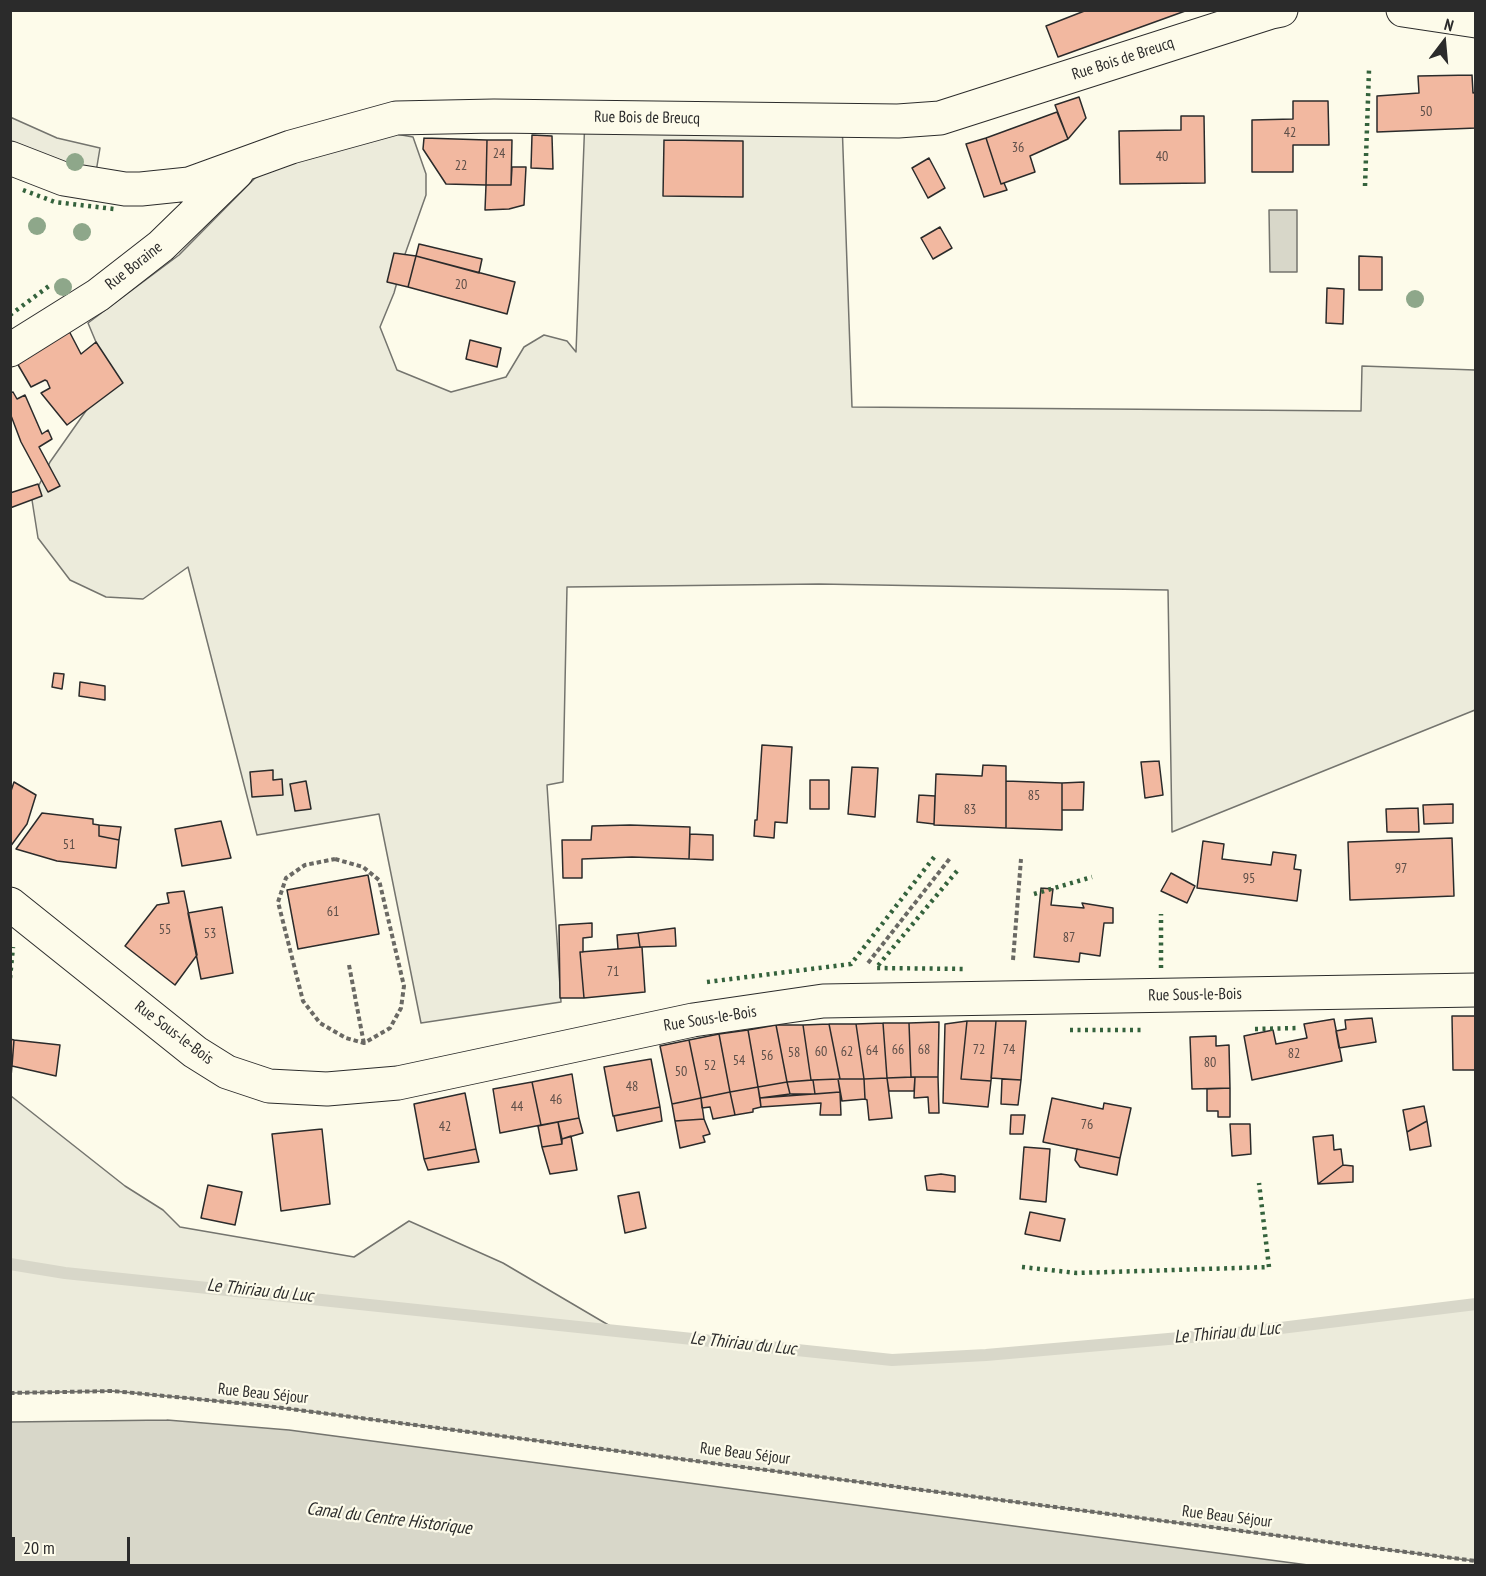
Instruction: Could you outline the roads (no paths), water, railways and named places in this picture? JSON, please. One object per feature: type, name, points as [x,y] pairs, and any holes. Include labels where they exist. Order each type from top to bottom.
[{"type":"street","name":"Rue Bois de Breucq","points":[[10,158],[64,179],[126,189],[189,184],[291,147],[396,118],[494,116],[898,121],[940,118],[1281,10]]},
{"type":"street","points":[[1403,10],[1476,21]]},
{"type":"street","name":"Rue Boraine","points":[[10,350],[98,295],[161,246],[244,165]]},
{"type":"street","name":"Rue Sous-le-Bois","points":[[10,904],[195,1052],[227,1072],[269,1086],[327,1089],[398,1083],[693,1020],[823,1001],[1476,990]]},
{"type":"water","points":[[1269,210],[1297,210],[1297,272],[1270,272]]},
{"type":"water","name":"Canal du Centre Historique","points":[[167,1420],[289,1430],[1308,1565],[49,1566],[11,1564],[11,1422]]},
{"type":"waterway","name":"Le Thiriau du Luc","points":[[10,1264],[65,1273],[892,1360],[986,1355],[1248,1332],[1476,1304]]}]
